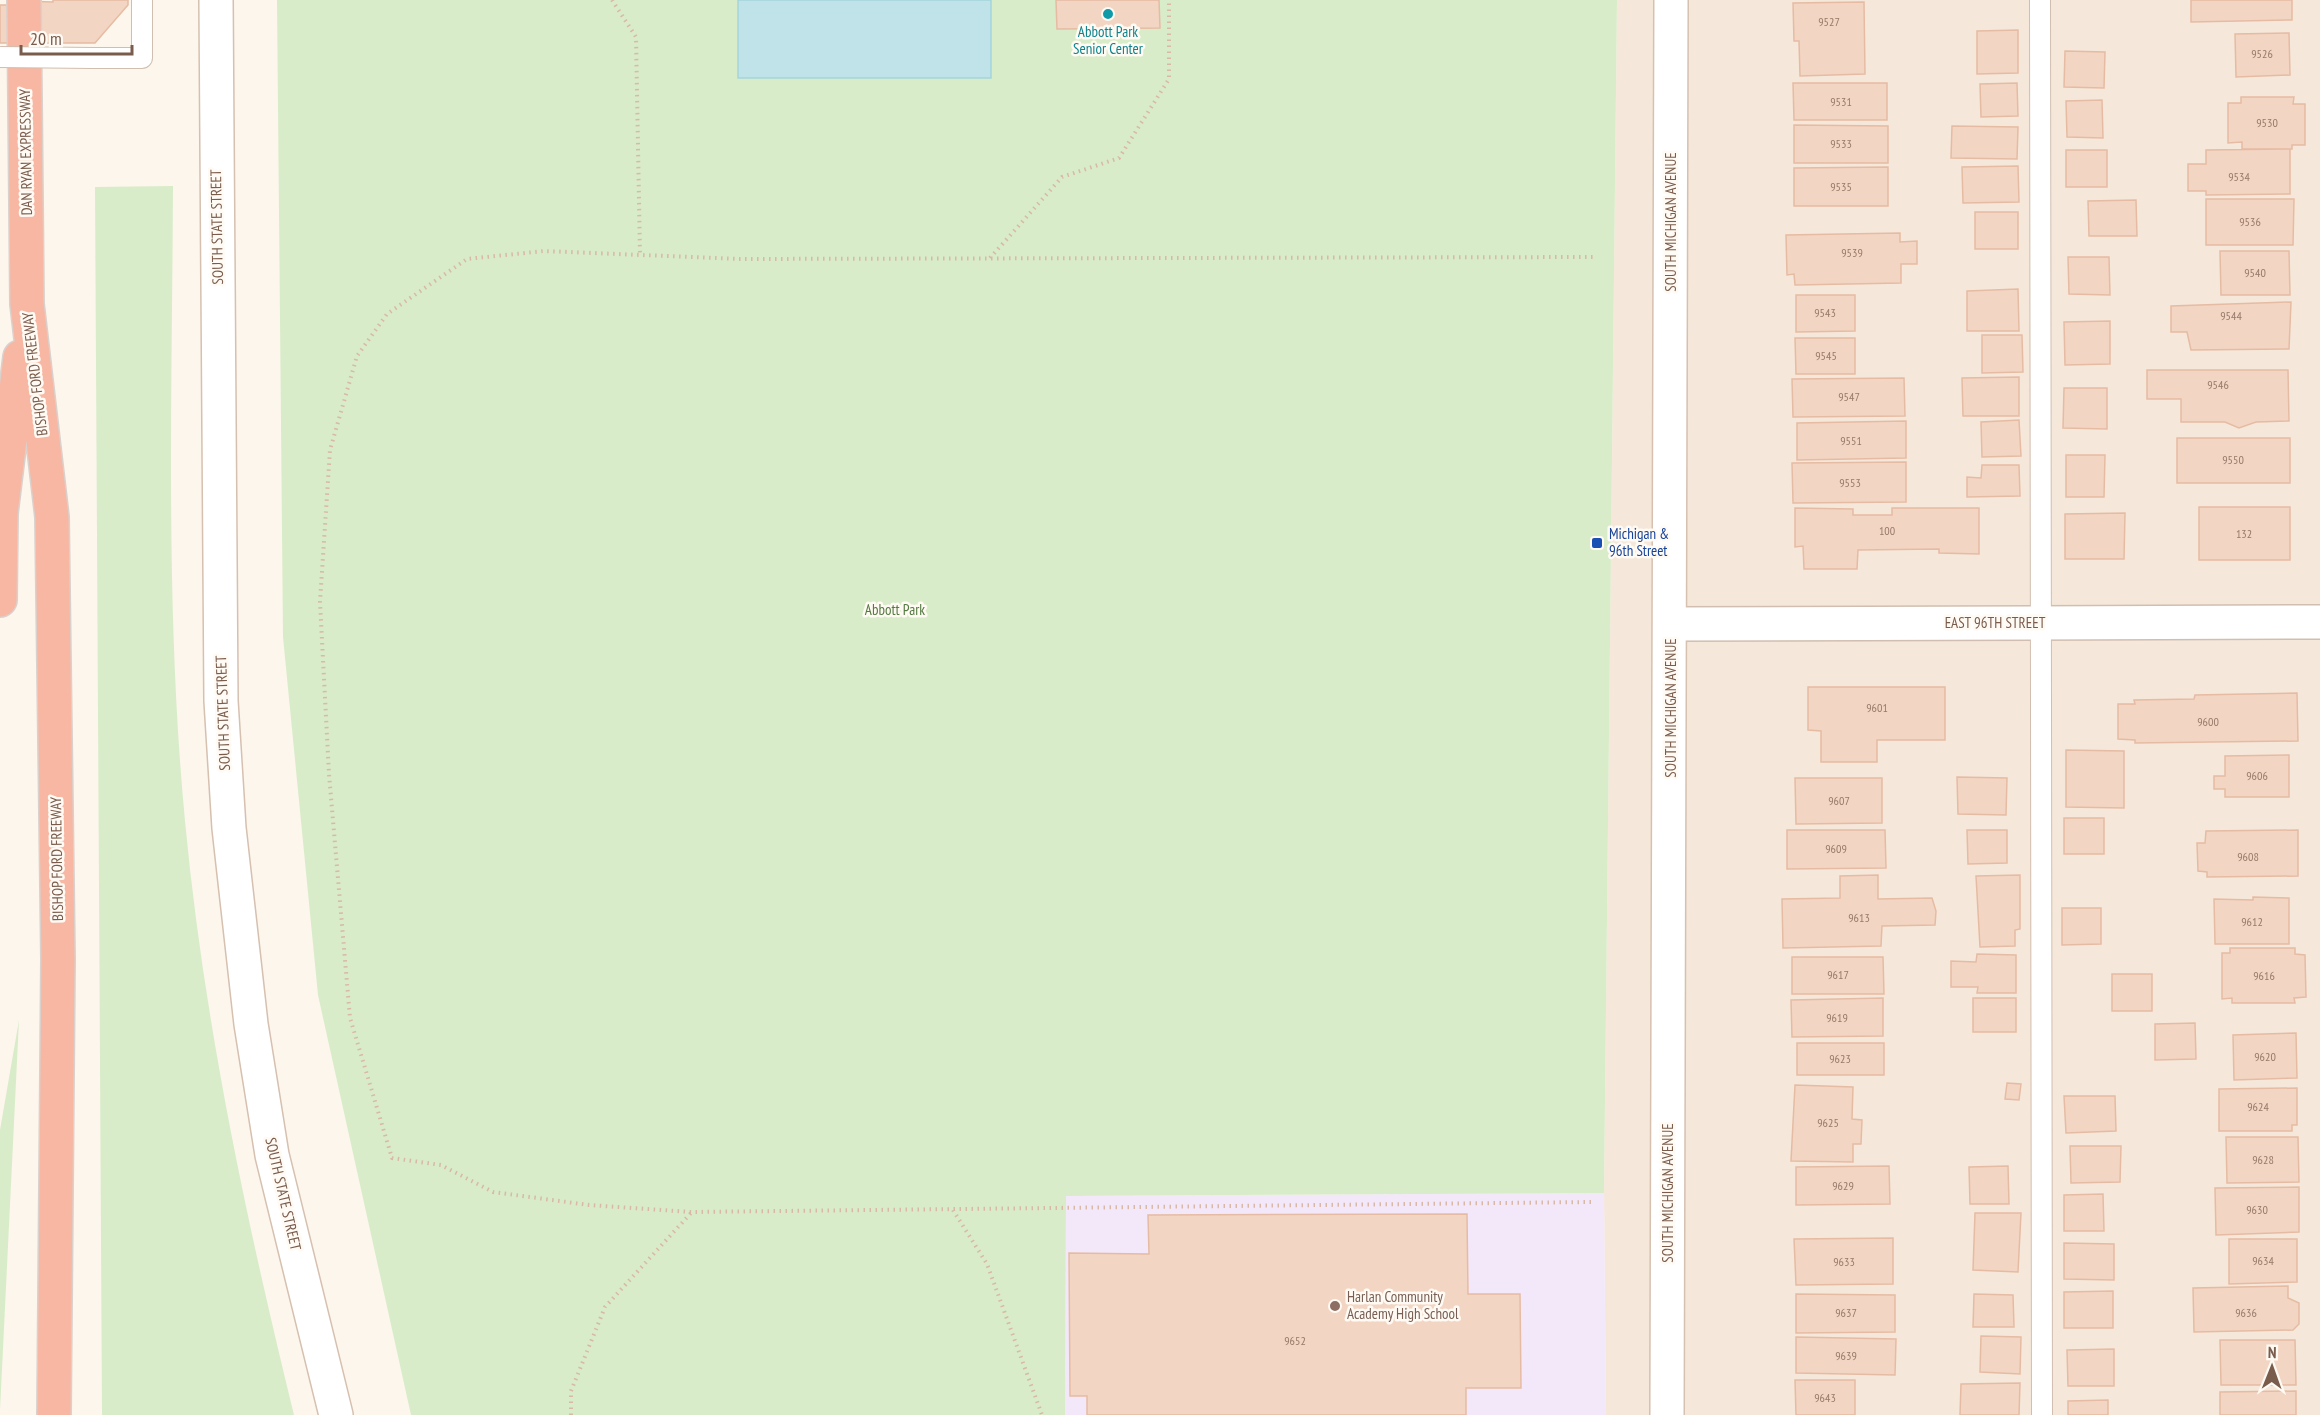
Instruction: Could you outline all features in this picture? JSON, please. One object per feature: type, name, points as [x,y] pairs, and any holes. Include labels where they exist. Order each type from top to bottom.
[{"type":"highway","name":"DAN RYAN EXPRESSWAY","points":[[24,0],[27,304]]},
{"type":"highway","points":[[0,600],[1,513],[27,304]]},
{"type":"highway","name":"BISHOP FORD FREEWAY","points":[[27,304],[52,529],[58,958],[54,1415]]},
{"type":"street","name":"SOUTH STATE STREET","points":[[216,0],[221,701],[229,828],[251,1024],[272,1155],[336,1415]]},
{"type":"street","name":"SOUTH MICHIGAN AVENUE","points":[[1667,1415],[1671,0]]},
{"type":"street","name":"EAST 96TH STREET","points":[[1671,624],[2320,622]]},
{"type":"lane","points":[[0,57],[142,58],[142,0]]},
{"type":"lane","points":[[2040,0],[2042,1415]]},
{"type":"path","points":[[612,0],[636,37],[640,255]]},
{"type":"path","points":[[990,258],[1062,177],[1119,158],[1169,79],[1169,0]]},
{"type":"path","points":[[1591,1202],[691,1212],[589,1205],[493,1192],[441,1166],[392,1158],[350,1018],[329,774],[320,602],[330,450],[357,356],[387,314],[467,259],[544,250],[739,259],[1594,257]]},
{"type":"path","points":[[953,1209],[987,1264],[1042,1415]]},
{"type":"path","points":[[571,1415],[571,1391],[605,1307],[691,1212]]},
{"type":"shaded area","points":[[1617,0],[2320,0],[2320,1415],[1606,1415],[1604,1193]]},
{"type":"shaded area","name":"Harlan Community Academy High School","points":[[1604,1193],[1606,1415],[1065,1415],[1066,1196]]},
{"type":"green space","name":"Abbott Park","points":[[277,0],[1617,0],[1604,1193],[1066,1196],[1065,1415],[411,1415],[318,995],[283,637]]},
{"type":"green space","points":[[173,186],[172,583],[185,821],[203,971],[215,1046],[243,1194],[294,1415],[102,1415],[95,187]]},
{"type":"green space","points":[[19,1020],[0,1410],[0,1130]]},
{"type":"water","points":[[738,0],[991,0],[991,78],[738,78]]},
{"type":"building","points":[[53,0],[128,0],[128,5],[95,43],[0,43],[0,5],[21,5],[21,1],[53,2]]},
{"type":"building","name":"Abbott Park Senior Center","points":[[1056,0],[1159,0],[1160,28],[1057,29]]},
{"type":"building","points":[[2191,0],[2292,0],[2292,20],[2191,22]]},
{"type":"building","points":[[1864,2],[1865,74],[1800,76],[1799,41],[1794,41],[1793,3]]},
{"type":"building","points":[[2018,30],[2018,73],[1977,74],[1977,31]]},
{"type":"building","points":[[2289,33],[2290,75],[2236,77],[2235,34]]},
{"type":"building","points":[[2065,51],[2105,52],[2104,88],[2064,87]]},
{"type":"building","points":[[1793,83],[1887,83],[1887,120],[1794,120]]},
{"type":"building","points":[[2017,83],[2018,116],[1981,117],[1980,84]]},
{"type":"building","points":[[2241,97],[2294,97],[2293,104],[2305,104],[2305,145],[2292,145],[2292,149],[2242,149],[2242,142],[2228,143],[2228,103],[2241,103]]},
{"type":"building","points":[[2102,100],[2103,138],[2067,137],[2066,101]]},
{"type":"building","points":[[1794,125],[1888,126],[1888,163],[1794,163]]},
{"type":"building","points":[[1952,126],[2018,127],[2017,159],[1951,158]]},
{"type":"building","points":[[2290,149],[2290,194],[2206,195],[2206,191],[2188,191],[2188,164],[2206,164],[2206,150]]},
{"type":"building","points":[[2066,150],[2107,150],[2107,187],[2066,187]]},
{"type":"building","points":[[2018,166],[2019,202],[1963,203],[1962,167]]},
{"type":"building","points":[[1888,167],[1888,206],[1794,206],[1794,168]]},
{"type":"building","points":[[2206,199],[2294,199],[2293,245],[2206,245]]},
{"type":"building","points":[[2136,200],[2137,236],[2089,236],[2088,201]]},
{"type":"building","points":[[1975,212],[2018,212],[2018,249],[1975,249]]},
{"type":"building","points":[[1900,233],[1900,242],[1917,241],[1917,264],[1901,264],[1901,283],[1795,285],[1794,274],[1787,275],[1786,235]]},
{"type":"building","points":[[2220,251],[2289,251],[2290,295],[2221,295]]},
{"type":"building","points":[[2068,257],[2109,257],[2110,295],[2069,294]]},
{"type":"building","points":[[2018,289],[2019,331],[1967,331],[1967,291]]},
{"type":"building","points":[[1796,295],[1855,295],[1855,331],[1796,332]]},
{"type":"building","points":[[2291,302],[2289,349],[2191,350],[2187,332],[2171,332],[2171,306]]},
{"type":"building","points":[[2110,321],[2110,364],[2065,365],[2064,322]]},
{"type":"building","points":[[1982,335],[2022,335],[2023,372],[1982,373]]},
{"type":"building","points":[[1795,338],[1855,338],[1855,374],[1796,374]]},
{"type":"building","points":[[2147,370],[2288,370],[2289,421],[2256,422],[2239,428],[2225,422],[2181,422],[2181,399],[2147,399]]},
{"type":"building","points":[[2019,377],[2019,416],[1963,416],[1962,378]]},
{"type":"building","points":[[1904,378],[1905,416],[1793,417],[1792,379]]},
{"type":"building","points":[[2064,388],[2107,388],[2107,429],[2063,428]]},
{"type":"building","points":[[2019,420],[2021,456],[1982,457],[1981,422]]},
{"type":"building","points":[[1906,421],[1906,458],[1797,460],[1797,423]]},
{"type":"building","points":[[2177,438],[2290,438],[2290,483],[2177,483]]},
{"type":"building","points":[[2066,455],[2105,455],[2104,497],[2066,497]]},
{"type":"building","points":[[1906,462],[1906,502],[1793,503],[1792,463]]},
{"type":"building","points":[[1982,465],[2019,465],[2020,496],[1967,497],[1967,477],[1981,478]]},
{"type":"building","points":[[2199,507],[2290,507],[2290,560],[2199,560]]},
{"type":"building","points":[[1795,508],[1853,509],[1853,515],[1892,515],[1892,508],[1979,508],[1979,554],[1939,553],[1939,549],[1858,550],[1857,569],[1804,569],[1803,546],[1795,547]]},
{"type":"building","points":[[2125,513],[2124,559],[2065,559],[2065,514]]},
{"type":"building","points":[[1808,687],[1945,687],[1945,740],[1877,740],[1877,762],[1821,762],[1821,731],[1808,730]]},
{"type":"building","points":[[2297,693],[2298,741],[2135,743],[2135,740],[2118,739],[2118,704],[2135,704],[2134,700],[2194,699],[2195,695]]},
{"type":"building","points":[[2066,750],[2124,751],[2124,808],[2066,807]]},
{"type":"building","points":[[2289,755],[2289,797],[2225,797],[2225,789],[2214,789],[2214,776],[2225,776],[2225,756]]},
{"type":"building","points":[[1957,777],[2007,778],[2006,815],[1958,814]]},
{"type":"building","points":[[1795,778],[1882,778],[1882,823],[1796,824]]},
{"type":"building","points":[[2064,818],[2104,818],[2104,854],[2064,854]]},
{"type":"building","points":[[1787,830],[1885,830],[1886,868],[1787,869]]},
{"type":"building","points":[[1967,830],[2007,830],[2007,863],[1968,864]]},
{"type":"building","points":[[2298,830],[2298,876],[2207,877],[2207,872],[2198,871],[2197,843],[2205,843],[2206,831]]},
{"type":"building","points":[[1878,875],[1878,899],[1932,898],[1936,911],[1935,925],[1882,926],[1881,946],[1783,948],[1782,899],[1840,898],[1840,876]]},
{"type":"building","points":[[2020,875],[2020,929],[2015,930],[2015,946],[1980,947],[1976,876]]},
{"type":"building","points":[[2253,897],[2289,898],[2289,944],[2215,944],[2214,899],[2253,900]]},
{"type":"building","points":[[2062,908],[2101,908],[2101,944],[2062,945]]},
{"type":"building","points":[[2230,948],[2295,948],[2295,954],[2305,955],[2306,997],[2294,998],[2295,1003],[2232,1003],[2232,998],[2222,999],[2222,953],[2230,953]]},
{"type":"building","points":[[1977,954],[2016,955],[2016,993],[1977,993],[1978,987],[1951,987],[1951,961],[1976,962]]},
{"type":"building","points":[[1792,957],[1883,957],[1884,994],[1792,994]]},
{"type":"building","points":[[2112,974],[2152,974],[2152,1011],[2112,1011]]},
{"type":"building","points":[[1883,998],[1883,1036],[1792,1037],[1791,1000]]},
{"type":"building","points":[[1973,998],[2016,998],[2016,1032],[1973,1032]]},
{"type":"building","points":[[2195,1023],[2196,1059],[2155,1060],[2155,1024]]},
{"type":"building","points":[[2296,1033],[2297,1078],[2234,1080],[2233,1035]]},
{"type":"building","points":[[1797,1043],[1884,1043],[1884,1075],[1797,1075]]},
{"type":"building","points":[[2007,1083],[2021,1084],[2019,1100],[2005,1099]]},
{"type":"building","points":[[1795,1085],[1853,1087],[1852,1119],[1862,1120],[1861,1144],[1853,1144],[1853,1162],[1791,1161]]},
{"type":"building","points":[[2297,1088],[2297,1125],[2292,1125],[2292,1131],[2219,1131],[2219,1089]]},
{"type":"building","points":[[2064,1096],[2115,1096],[2116,1131],[2066,1133]]},
{"type":"building","points":[[2226,1137],[2298,1137],[2299,1182],[2227,1183]]},
{"type":"building","points":[[2070,1146],[2121,1146],[2120,1182],[2071,1183]]},
{"type":"building","points":[[1889,1166],[1890,1204],[1796,1205],[1796,1167]]},
{"type":"building","points":[[2008,1166],[2009,1204],[1970,1204],[1969,1167]]},
{"type":"building","points":[[2299,1187],[2299,1232],[2216,1235],[2215,1188]]},
{"type":"building","points":[[2103,1194],[2104,1231],[2064,1231],[2064,1195]]},
{"type":"building","points":[[1975,1213],[2021,1213],[2018,1272],[1973,1270]]},
{"type":"building","name":"Harlan Community Academy High School","points":[[1467,1214],[1468,1294],[1520,1294],[1521,1388],[1466,1388],[1466,1415],[1087,1415],[1087,1396],[1070,1396],[1069,1253],[1149,1254],[1148,1215]]},
{"type":"building","points":[[1893,1238],[1893,1284],[1796,1285],[1794,1239]]},
{"type":"building","points":[[2229,1239],[2297,1239],[2297,1282],[2229,1284]]},
{"type":"building","points":[[2064,1243],[2114,1244],[2114,1280],[2064,1279]]},
{"type":"building","points":[[2288,1286],[2288,1298],[2299,1303],[2299,1324],[2293,1330],[2194,1332],[2193,1288]]},
{"type":"building","points":[[2113,1291],[2113,1328],[2064,1328],[2064,1292]]},
{"type":"building","points":[[1796,1294],[1895,1295],[1895,1332],[1796,1333]]},
{"type":"building","points":[[1974,1294],[2013,1295],[2014,1327],[1973,1327]]},
{"type":"building","points":[[1981,1336],[2021,1337],[2020,1374],[1980,1372]]},
{"type":"building","points":[[1796,1337],[1896,1339],[1895,1375],[1796,1373]]},
{"type":"building","points":[[2220,1340],[2295,1340],[2296,1385],[2221,1385]]},
{"type":"building","points":[[2114,1349],[2114,1386],[2068,1386],[2067,1350]]},
{"type":"building","points":[[1795,1380],[1855,1380],[1855,1415],[1796,1415]]},
{"type":"building","points":[[2020,1383],[2019,1415],[1960,1415],[1961,1384]]},
{"type":"building","points":[[2296,1391],[2296,1415],[2220,1415],[2220,1392]]},
{"type":"building","points":[[2108,1400],[2108,1415],[2068,1415],[2068,1401]]},
{"type":"place","name":"Abbott Park Senior Center","points":[[1108,14]]},
{"type":"place","name":"Michigan & 96th Street","points":[[1597,543]]},
{"type":"place","name":"Harlan Community Academy High School","points":[[1335,1306]]}]
